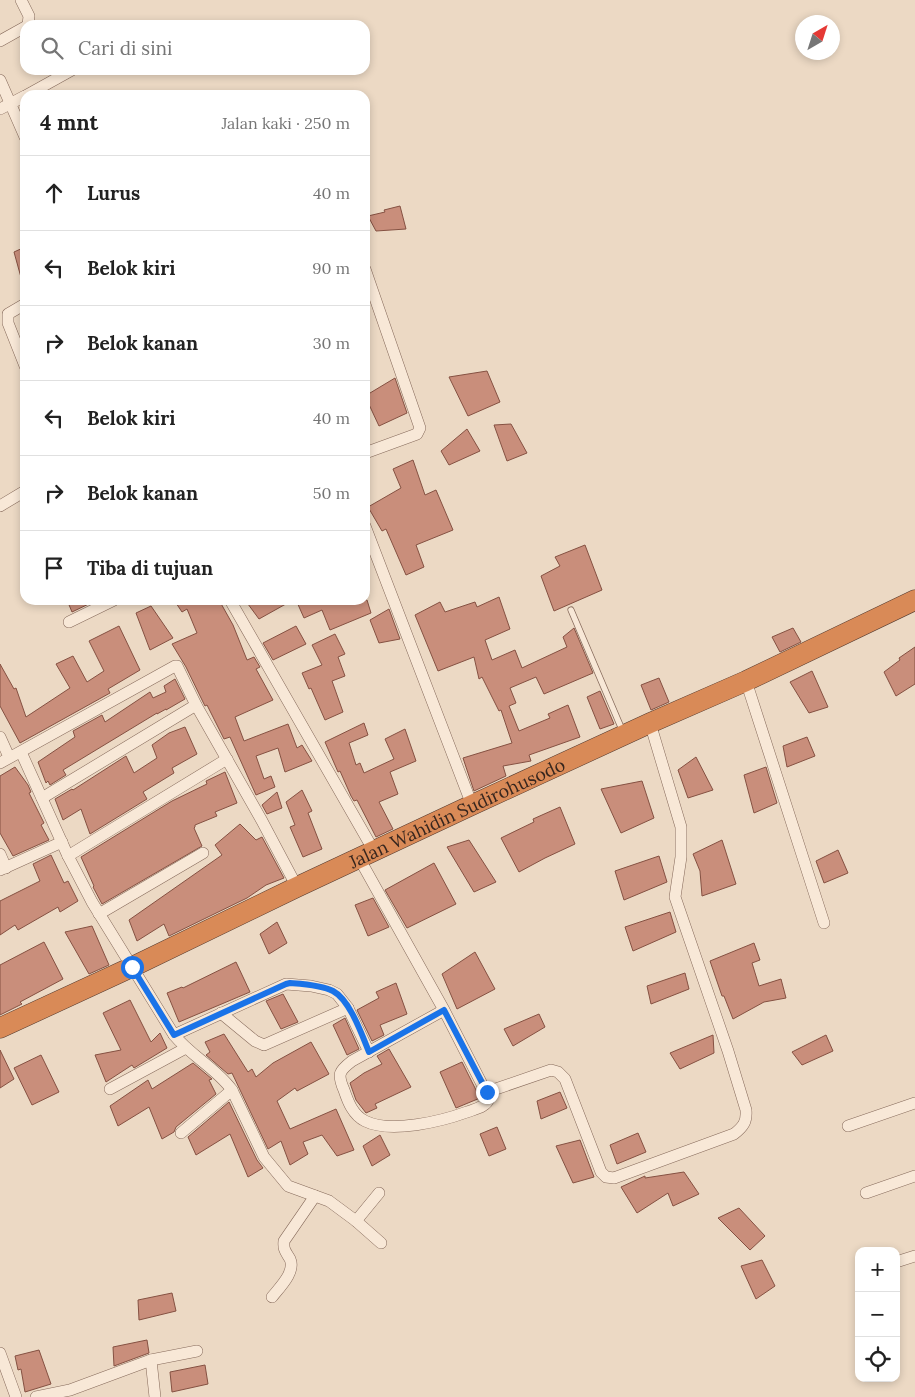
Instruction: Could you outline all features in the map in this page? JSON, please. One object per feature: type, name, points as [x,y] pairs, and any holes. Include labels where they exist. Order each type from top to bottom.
[{"type":"highway","name":"Jalan Wahidin Sudirohusodo","points":[[0,1028],[472,805],[624,734],[746,681],[915,600]]},
{"type":"street","points":[[21,0],[29,16],[28,20]]},
{"type":"street","points":[[0,41],[20,29]]},
{"type":"street","points":[[37,90],[63,75]]},
{"type":"street","points":[[0,80],[20,125]]},
{"type":"street","points":[[0,109],[20,99]]},
{"type":"street","points":[[370,283],[420,428],[416,434],[370,451]]},
{"type":"street","points":[[20,307],[8,314],[8,323],[20,353]]},
{"type":"street","points":[[0,506],[20,494]]},
{"type":"street","points":[[370,539],[472,805]]},
{"type":"street","points":[[69,622],[104,605]]},
{"type":"street","points":[[233,605],[366,855],[489,1098],[485,1105],[443,1120],[416,1125],[398,1126],[370,1123],[358,1116],[351,1107],[341,1082],[340,1076],[343,1068],[444,1010]]},
{"type":"street","points":[[0,737],[5,760],[174,666],[178,667],[196,705],[297,887]]},
{"type":"street","points":[[746,681],[824,923]]},
{"type":"street","points":[[42,798],[196,705]]},
{"type":"street","points":[[487,1092],[551,1070],[558,1072],[566,1078],[600,1172],[606,1177],[614,1178],[734,1134],[741,1129],[746,1120],[746,1110],[728,1051],[675,897],[681,856],[681,823],[650,723]]},
{"type":"street","points":[[21,752],[68,856],[99,914],[174,1035],[186,1048],[222,1078],[232,1090],[264,1157],[277,1175],[288,1186],[328,1202],[356,1221],[382,1243]]},
{"type":"street","points":[[68,856],[227,759]]},
{"type":"street","points":[[0,854],[3,869],[62,842]]},
{"type":"street","points":[[99,914],[203,853]]},
{"type":"street","points":[[174,1035],[290,983],[329,990],[340,997],[348,1008],[369,1052]]},
{"type":"street","points":[[221,1013],[256,1041],[264,1045],[348,1008]]},
{"type":"street","points":[[110,1089],[186,1048]]},
{"type":"street","points":[[181,1133],[232,1090]]},
{"type":"street","points":[[848,1126],[915,1103]]},
{"type":"street","points":[[866,1193],[915,1176]]},
{"type":"street","points":[[356,1221],[379,1193]]},
{"type":"street","points":[[272,1297],[291,1269],[291,1260],[283,1248],[284,1241],[315,1196]]},
{"type":"street","points":[[900,1261],[915,1256]]},
{"type":"street","points":[[36,1397],[63,1394],[152,1360],[198,1351]]},
{"type":"street","points":[[0,1353],[16,1397]]},
{"type":"street","points":[[152,1360],[155,1397]]},
{"type":"lane","points":[[571,610],[624,734]]},
{"type":"building","points":[[400,206],[406,229],[376,231],[370,220],[370,216],[385,212],[384,210]]},
{"type":"building","points":[[20,249],[20,274],[14,252]]},
{"type":"building","points":[[487,371],[500,402],[468,416],[449,377]]},
{"type":"building","points":[[395,378],[407,413],[379,426],[370,407],[370,393]]},
{"type":"building","points":[[511,424],[527,453],[507,461],[494,425]]},
{"type":"building","points":[[467,429],[480,451],[449,465],[441,451]]},
{"type":"building","points":[[413,460],[425,495],[436,490],[453,530],[416,545],[424,567],[406,575],[386,529],[382,531],[370,510],[370,506],[401,488],[393,469]]},
{"type":"building","points":[[585,545],[602,590],[554,611],[541,576],[560,566],[555,557]]},
{"type":"building","points":[[499,597],[510,629],[485,640],[492,660],[515,650],[522,668],[567,647],[563,637],[574,628],[593,673],[544,694],[536,677],[510,688],[516,703],[509,706],[519,731],[550,718],[548,714],[568,705],[580,737],[529,755],[531,761],[503,766],[506,776],[474,791],[463,758],[512,743],[501,710],[499,711],[482,677],[479,679],[474,657],[438,671],[415,615],[440,602],[445,612],[475,602],[477,607]]},
{"type":"building","points":[[69,605],[87,605],[72,612]]},
{"type":"building","points":[[177,605],[222,605],[233,625],[247,660],[254,657],[260,667],[256,669],[273,700],[235,717],[244,741],[288,724],[297,748],[302,745],[312,761],[285,772],[278,748],[256,756],[264,779],[271,776],[275,787],[256,795],[230,737],[224,739],[172,644],[197,633],[187,609],[182,612]]},
{"type":"building","points":[[249,605],[284,605],[259,619]]},
{"type":"building","points":[[298,605],[369,605],[371,613],[330,630],[322,610],[304,618]]},
{"type":"building","points":[[151,606],[173,638],[150,650],[136,613]]},
{"type":"building","points":[[389,609],[400,639],[379,643],[370,620]]},
{"type":"building","points":[[119,626],[140,670],[108,689],[110,693],[20,743],[0,706],[0,664],[14,689],[16,688],[26,717],[70,688],[56,664],[73,656],[87,682],[104,671],[89,641]]},
{"type":"building","points":[[296,626],[306,644],[273,660],[263,643]]},
{"type":"building","points":[[793,628],[801,642],[780,652],[772,637]]},
{"type":"building","points":[[335,634],[345,654],[338,657],[345,676],[332,681],[343,712],[325,720],[302,673],[322,665],[312,645]]},
{"type":"building","points":[[915,647],[915,684],[896,696],[884,672]]},
{"type":"building","points":[[812,671],[828,707],[809,713],[790,682]]},
{"type":"building","points":[[659,678],[669,702],[651,710],[641,685]]},
{"type":"building","points":[[175,679],[185,699],[157,713],[63,770],[66,775],[50,785],[48,781],[46,783],[38,762],[75,737],[73,731],[102,715],[105,722],[150,692],[153,698],[166,692],[164,686]]},
{"type":"building","points":[[600,691],[614,724],[600,729],[587,697]]},
{"type":"building","points":[[364,723],[368,735],[349,743],[356,765],[360,763],[364,773],[394,759],[385,739],[405,729],[416,761],[390,772],[398,794],[379,802],[393,829],[376,837],[357,800],[354,801],[340,771],[338,772],[325,742]]},
{"type":"building","points":[[185,727],[197,754],[172,768],[174,773],[143,792],[147,799],[90,834],[81,809],[63,820],[55,799],[73,790],[126,756],[134,773],[157,758],[152,745],[169,733]]},
{"type":"building","points":[[807,737],[815,756],[787,767],[783,746]]},
{"type":"building","points":[[696,757],[713,790],[688,798],[678,770]]},
{"type":"building","points":[[15,767],[28,785],[31,792],[29,793],[44,823],[41,825],[49,840],[13,856],[0,833],[0,776]]},
{"type":"building","points":[[766,767],[777,803],[754,813],[744,775]]},
{"type":"building","points":[[225,772],[237,803],[215,812],[217,816],[195,825],[194,828],[202,846],[102,904],[81,857],[172,801],[207,784],[206,781]]},
{"type":"building","points":[[642,781],[654,818],[621,833],[601,789]]},
{"type":"building","points":[[302,790],[312,811],[308,813],[322,849],[303,857],[290,827],[295,825],[286,802]]},
{"type":"building","points":[[277,792],[282,808],[267,814],[262,805]]},
{"type":"building","points":[[560,807],[575,844],[519,872],[501,838],[534,822],[533,819]]},
{"type":"building","points":[[240,824],[256,840],[262,837],[284,878],[266,885],[247,898],[169,936],[164,924],[137,941],[129,920],[222,855],[215,845]]},
{"type":"building","points":[[469,840],[496,882],[474,892],[447,847]]},
{"type":"building","points":[[722,840],[736,884],[702,896],[700,871],[693,854]]},
{"type":"building","points":[[838,850],[848,873],[824,883],[816,861]]},
{"type":"building","points":[[51,855],[64,883],[68,881],[78,901],[60,912],[58,907],[18,930],[15,925],[0,935],[0,901],[40,881],[33,864]]},
{"type":"building","points":[[659,856],[667,882],[624,900],[615,871]]},
{"type":"building","points":[[434,863],[456,904],[407,928],[385,890]]},
{"type":"building","points":[[373,898],[389,927],[368,936],[355,905]]},
{"type":"building","points":[[670,912],[676,932],[633,951],[625,927]]},
{"type":"building","points":[[277,922],[287,943],[269,954],[260,934]]},
{"type":"building","points":[[92,926],[109,965],[89,974],[65,932]]},
{"type":"building","points":[[44,942],[63,979],[0,1015],[0,965]]},
{"type":"building","points":[[754,943],[760,960],[752,963],[759,986],[781,979],[786,998],[764,1002],[733,1019],[724,996],[722,996],[710,961]]},
{"type":"building","points":[[475,952],[495,989],[457,1009],[442,974]]},
{"type":"building","points":[[236,962],[250,992],[179,1022],[167,993],[183,988]]},
{"type":"building","points":[[685,973],[689,989],[651,1004],[647,986]]},
{"type":"building","points":[[396,983],[407,1014],[380,1025],[384,1035],[372,1041],[357,1010],[379,998],[376,992]]},
{"type":"building","points":[[283,994],[298,1022],[281,1029],[266,1001]]},
{"type":"building","points":[[130,1000],[151,1042],[160,1033],[167,1048],[134,1068],[132,1065],[106,1082],[95,1055],[121,1050],[103,1013]]},
{"type":"building","points":[[539,1014],[545,1027],[513,1046],[504,1029]]},
{"type":"building","points":[[345,1018],[359,1049],[347,1055],[333,1025]]},
{"type":"building","points":[[224,1034],[248,1072],[252,1069],[256,1077],[273,1063],[311,1042],[329,1074],[297,1091],[295,1088],[277,1101],[290,1129],[336,1109],[354,1150],[337,1156],[322,1135],[303,1142],[308,1154],[290,1165],[281,1141],[268,1149],[232,1073],[228,1074],[206,1055],[210,1052],[205,1042]]},
{"type":"building","points":[[713,1035],[714,1053],[680,1069],[670,1053]]},
{"type":"building","points":[[826,1035],[833,1051],[802,1065],[792,1052]]},
{"type":"building","points":[[389,1049],[411,1087],[375,1104],[377,1108],[366,1113],[356,1100],[350,1083],[382,1064],[377,1056]]},
{"type":"building","points":[[0,1050],[14,1079],[0,1088]]},
{"type":"building","points":[[41,1055],[59,1092],[32,1105],[14,1068]]},
{"type":"building","points":[[462,1062],[480,1098],[456,1108],[440,1072]]},
{"type":"building","points":[[193,1063],[212,1079],[209,1080],[216,1094],[176,1127],[174,1132],[162,1139],[149,1107],[118,1126],[110,1106],[148,1080],[152,1089]]},
{"type":"building","points":[[560,1092],[567,1108],[541,1119],[537,1101]]},
{"type":"building","points":[[229,1102],[257,1160],[263,1168],[248,1177],[230,1134],[196,1155],[188,1137]]},
{"type":"building","points":[[497,1127],[506,1149],[489,1156],[480,1134]]},
{"type":"building","points":[[638,1133],[646,1152],[617,1164],[610,1145]]},
{"type":"building","points":[[380,1135],[390,1155],[372,1166],[363,1146]]},
{"type":"building","points":[[580,1140],[594,1177],[573,1183],[556,1146]]},
{"type":"building","points":[[684,1172],[699,1194],[673,1206],[668,1193],[637,1213],[621,1187],[645,1176],[645,1178]]},
{"type":"building","points":[[739,1208],[765,1236],[750,1250],[718,1218]]},
{"type":"building","points":[[762,1260],[775,1286],[756,1299],[741,1266]]},
{"type":"building","points":[[172,1293],[176,1311],[139,1320],[138,1300]]},
{"type":"building","points":[[147,1340],[149,1353],[114,1366],[113,1347]]},
{"type":"building","points":[[39,1350],[51,1384],[25,1392],[21,1369],[18,1370],[15,1356]]},
{"type":"building","points":[[205,1365],[208,1384],[172,1392],[170,1372]]},
{"type":"route","points":[[132,967],[174,1035],[290,983],[329,990],[337,994],[346,1004],[369,1052],[444,1010],[487,1092]]}]
